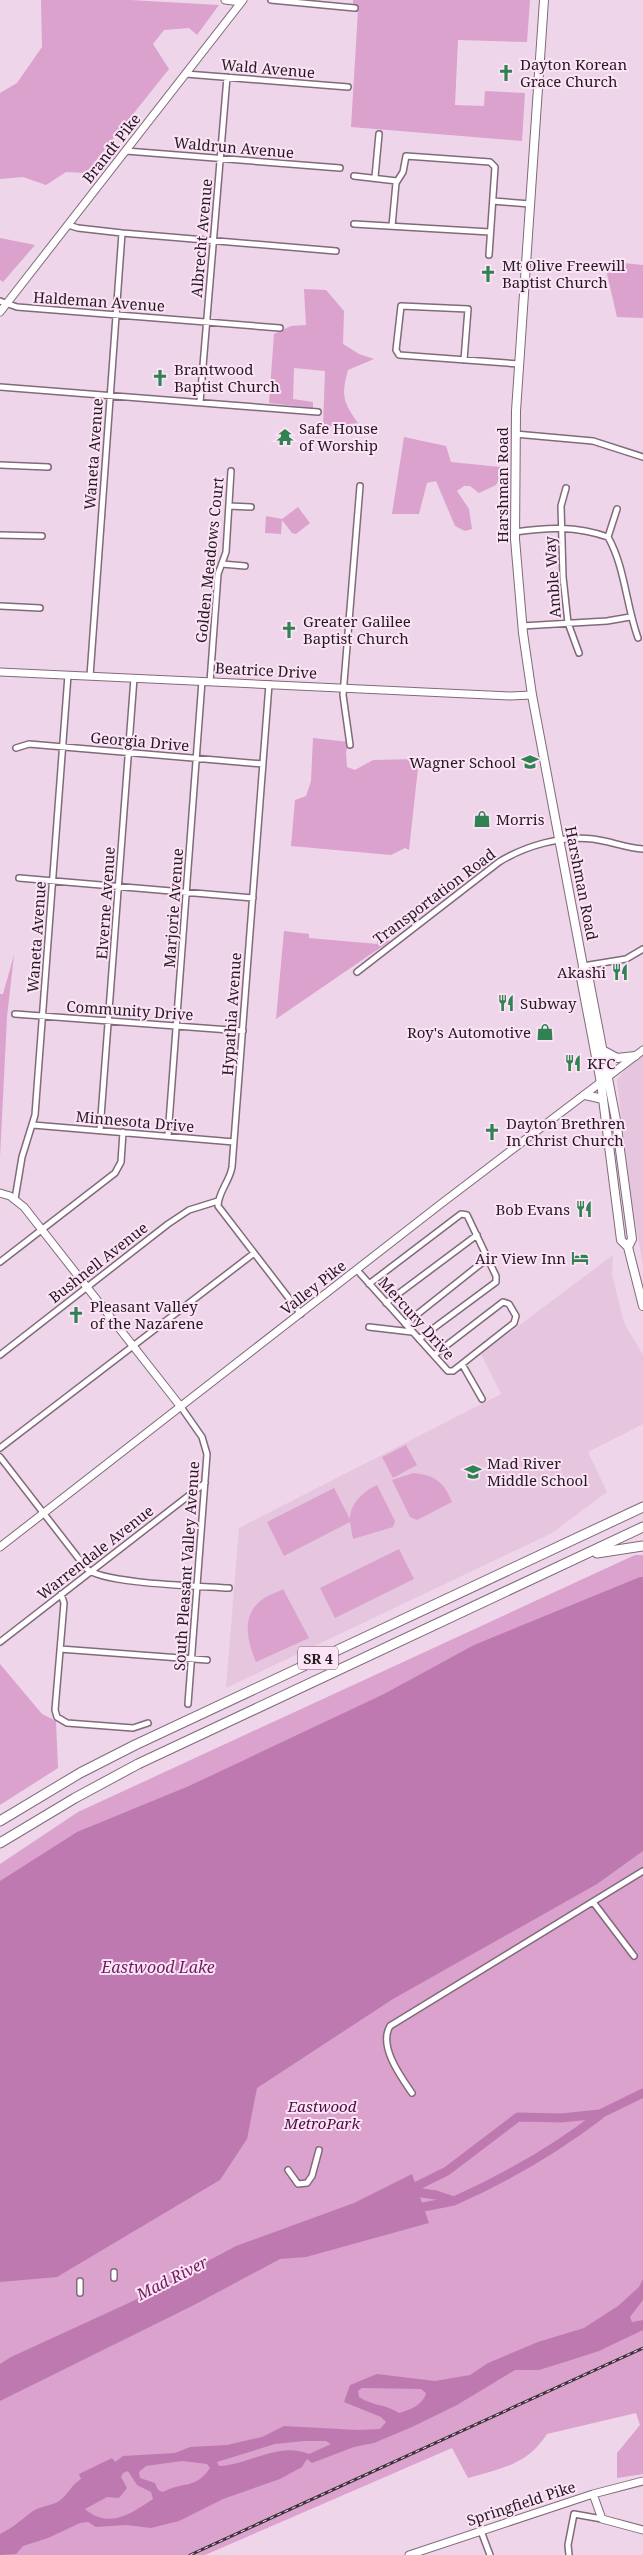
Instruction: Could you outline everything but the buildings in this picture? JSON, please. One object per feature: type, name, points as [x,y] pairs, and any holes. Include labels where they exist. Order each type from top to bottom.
[{"type":"highway","name":"SR 4","points":[[0,1821],[80,1773],[135,1745],[643,1507]]},
{"type":"highway","name":"SR 4","points":[[0,1843],[75,1798],[138,1764],[643,1527]]},
{"type":"highway","points":[[568,1562],[612,1549],[643,1546]]},
{"type":"main road","name":"Harshman Road","points":[[544,0],[515,434],[515,532],[522,626],[532,694],[583,966],[588,975],[604,1051],[632,1232],[632,1239],[628,1247]]},
{"type":"main road","name":"Harshman Road","points":[[583,966],[581,978],[601,1083],[621,1240],[628,1247],[643,1306]]},
{"type":"main road","points":[[604,1051],[617,1058],[635,1056]]},
{"type":"main road","points":[[585,1095],[603,1099]]},
{"type":"street","points":[[225,0],[242,1]]},
{"type":"street","points":[[271,0],[355,8]]},
{"type":"street","name":"Brandt Pike","points":[[0,312],[3,303],[68,225],[242,1]]},
{"type":"street","name":"Wald Avenue","points":[[186,74],[348,87]]},
{"type":"street","name":"Albrecht Avenue","points":[[200,402],[227,77]]},
{"type":"street","points":[[376,177],[379,134]]},
{"type":"street","name":"Waldrun Avenue","points":[[126,151],[340,168]]},
{"type":"street","points":[[392,226],[397,181],[403,172],[406,156],[490,162],[494,165],[489,254]]},
{"type":"street","points":[[354,176],[376,177],[397,181]]},
{"type":"street","points":[[493,201],[530,204]]},
{"type":"street","points":[[354,224],[490,232]]},
{"type":"street","points":[[68,225],[78,228],[122,233],[336,251]]},
{"type":"street","name":"Waneta Avenue","points":[[90,676],[122,233]]},
{"type":"street","name":"Haldeman Avenue","points":[[3,303],[17,307],[280,328]]},
{"type":"street","points":[[464,360],[468,309],[402,305],[398,309],[396,350],[401,356],[519,364]]},
{"type":"street","points":[[0,387],[318,412]]},
{"type":"street","points":[[515,434],[593,440],[643,458]]},
{"type":"street","points":[[0,465],[48,467]]},
{"type":"street","name":"Golden Meadows Court","points":[[210,682],[218,574],[226,552],[232,471]]},
{"type":"street","points":[[350,745],[343,702],[343,688],[360,486]]},
{"type":"street","name":"Amble Way","points":[[566,488],[561,506],[563,577],[568,623],[580,653]]},
{"type":"street","points":[[229,506],[251,507]]},
{"type":"street","points":[[616,509],[608,537],[615,549],[630,616],[638,638]]},
{"type":"street","name":"Amble Way","points":[[515,532],[562,527],[589,530],[608,537]]},
{"type":"street","points":[[0,535],[42,536]]},
{"type":"street","points":[[222,564],[245,566]]},
{"type":"street","points":[[0,606],[40,608]]},
{"type":"street","points":[[522,626],[607,621],[630,616]]},
{"type":"street","name":"Beatrice Drive","points":[[0,672],[510,696],[532,694]]},
{"type":"street","name":"Waneta Avenue","points":[[15,1199],[22,1157],[33,1124],[68,675]]},
{"type":"street","name":"Elverne Avenue","points":[[100,1130],[134,678]]},
{"type":"street","name":"Marjorie Avenue","points":[[168,1136],[202,681]]},
{"type":"street","name":"Hypathia Avenue","points":[[218,1201],[232,1172],[269,684]]},
{"type":"street","name":"Georgia Drive","points":[[16,748],[29,744],[263,764]]},
{"type":"street","name":"Transportation Road","points":[[357,972],[499,862],[526,848],[560,841],[591,839],[643,849]]},
{"type":"street","points":[[19,878],[253,898]]},
{"type":"street","points":[[583,966],[626,959],[643,950]]},
{"type":"street","name":"Community Drive","points":[[15,1014],[243,1031]]},
{"type":"street","name":"Valley Pike","points":[[0,1547],[643,1050]]},
{"type":"street","name":"Minnesota Drive","points":[[33,1124],[234,1142]]},
{"type":"street","points":[[0,1262],[118,1170],[121,1162],[123,1132]]},
{"type":"street","points":[[0,1193],[15,1199],[42,1230],[181,1407]]},
{"type":"street","points":[[218,1201],[219,1209],[301,1314]]},
{"type":"street","name":"Bushnell Avenue","points":[[0,1355],[179,1216],[200,1206],[218,1201]]},
{"type":"street","points":[[369,1284],[461,1214],[467,1215],[497,1279],[494,1284],[419,1339]]},
{"type":"street","points":[[386,1303],[477,1235]]},
{"type":"street","points":[[0,1448],[253,1254]]},
{"type":"street","points":[[405,1324],[488,1258]]},
{"type":"street","name":"Mercury Drive","points":[[357,1270],[448,1371],[452,1371],[462,1364]]},
{"type":"street","points":[[434,1356],[503,1302],[507,1302],[516,1316],[514,1323],[462,1364],[482,1399]]},
{"type":"street","points":[[369,1327],[413,1332]]},
{"type":"street","name":"South Pleasant Valley Avenue","points":[[181,1407],[206,1446],[205,1483],[188,1704]]},
{"type":"street","points":[[0,1457],[42,1514],[90,1572],[99,1577],[122,1580],[229,1588]]},
{"type":"street","name":"Warrendale Avenue","points":[[0,1642],[205,1483]]},
{"type":"street","points":[[61,1594],[64,1603],[54,1710],[59,1720],[68,1723],[133,1728],[148,1723]]},
{"type":"street","points":[[60,1649],[207,1660]]},
{"type":"street","points":[[412,2092],[390,2058],[386,2036],[390,2026],[643,1871]]},
{"type":"street","points":[[593,1902],[634,1956]]},
{"type":"street","points":[[288,2170],[298,2184],[307,2183],[312,2176],[319,2150]]},
{"type":"street","points":[[80,2281],[80,2293]]},
{"type":"street","name":"Springfield Pike","points":[[411,2555],[593,2494],[643,2482]]},
{"type":"street","points":[[593,2494],[602,2519]]},
{"type":"street","points":[[569,2555],[568,2545],[574,2514],[643,2530]]},
{"type":"street","points":[[481,2530],[490,2555]]},
{"type":"shaded area","points":[[643,1050],[643,1266],[630,1190],[617,1080],[635,1056]]},
{"type":"shaded area","name":"Mad River Middle School","points":[[613,1255],[612,1274],[624,1323],[643,1355],[643,1424],[588,1452],[607,1492],[552,1533],[226,1688],[239,1528],[501,1394],[481,1354]]},
{"type":"green space","points":[[41,0],[130,0],[219,5],[197,35],[189,28],[164,30],[153,44],[169,69],[86,173],[66,172],[46,185],[23,177],[0,179],[0,93],[17,83],[42,47]]},
{"type":"green space","points":[[353,0],[530,0],[527,42],[458,40],[455,105],[484,106],[485,91],[525,93],[522,141],[351,127],[358,10],[353,4]]},
{"type":"green space","points":[[0,238],[35,245],[3,282],[0,280]]},
{"type":"green space","points":[[604,261],[643,265],[643,318],[617,317]]},
{"type":"green space","points":[[304,289],[326,290],[344,311],[343,344],[359,354],[374,359],[348,370],[344,386],[346,404],[358,423],[323,427],[325,371],[294,368],[293,399],[313,402],[313,408],[269,403],[274,334],[291,326],[306,325]]},
{"type":"green space","points":[[404,437],[446,446],[451,462],[500,467],[501,475],[496,485],[479,493],[470,486],[464,486],[457,491],[469,509],[472,529],[465,531],[455,526],[436,481],[427,483],[419,514],[392,514]]},
{"type":"green space","points":[[298,507],[310,523],[296,534],[292,533],[282,520],[281,534],[265,533],[266,516],[282,519]]},
{"type":"green space","points":[[313,738],[349,742],[346,752],[347,767],[355,770],[373,760],[419,759],[409,850],[405,848],[391,855],[291,846],[295,800],[306,796],[311,781]]},
{"type":"green space","points":[[284,931],[309,934],[309,938],[377,944],[378,939],[390,941],[276,1019]]},
{"type":"green space","points":[[14,955],[7,1017],[0,1157],[0,994],[3,994]]},
{"type":"green space","points":[[406,1445],[417,1465],[393,1478],[382,1457]]},
{"type":"green space","points":[[413,1473],[438,1481],[446,1489],[452,1502],[417,1520],[410,1517],[392,1480]]},
{"type":"green space","points":[[377,1485],[395,1521],[393,1527],[353,1539],[350,1522],[284,1556],[267,1522],[334,1488],[350,1519],[355,1503],[367,1491]]},
{"type":"green space","points":[[399,1549],[414,1579],[335,1618],[320,1588]]},
{"type":"green space","name":"Eastwood MetroPark","points":[[635,1555],[643,1555],[643,2474],[617,2478],[617,2453],[640,2425],[636,2413],[547,2434],[531,2453],[522,2459],[503,2468],[468,2478],[452,2448],[205,2555],[0,2555],[0,1864],[78,1812]]},
{"type":"green space","points":[[283,1589],[309,1638],[256,1662],[249,1639],[248,1623],[250,1615],[253,1608],[261,1600]]},
{"type":"green space","points":[[0,1664],[42,1714],[56,1721],[58,1768],[0,1805]]},
{"type":"water","name":"Eastwood Lake","points":[[643,1577],[643,1851],[597,1884],[393,1999],[257,2088],[247,2139],[220,2180],[57,2277],[0,2282],[0,1881],[77,1832],[189,1786],[384,1694],[474,1645]]},
{"type":"water","points":[[412,2174],[429,2223],[306,2257],[280,2259],[194,2305],[0,2401],[0,2364],[11,2357],[133,2301],[236,2246],[354,2203]]},
{"type":"water","points":[[643,2279],[643,2300],[630,2317],[632,2322],[643,2320],[643,2330],[599,2351],[539,2370],[515,2370],[457,2405],[412,2427],[374,2443],[354,2447],[312,2463],[307,2459],[302,2467],[280,2479],[223,2499],[179,2521],[151,2528],[126,2525],[96,2527],[88,2522],[80,2523],[48,2538],[23,2546],[16,2554],[0,2555],[0,2534],[33,2511],[59,2501],[81,2479],[79,2474],[112,2458],[115,2462],[123,2456],[175,2453],[190,2447],[227,2445],[262,2437],[284,2426],[358,2430],[380,2429],[386,2422],[381,2417],[344,2402],[350,2385],[377,2374],[435,2381],[470,2375],[488,2363],[538,2342],[584,2328],[618,2306],[639,2287]],"holes":[[[362,2388],[421,2389],[426,2393],[419,2404],[412,2409],[399,2413],[364,2400],[359,2397],[358,2391]],[[305,2441],[326,2441],[331,2444],[309,2454],[286,2450],[230,2465],[219,2466],[217,2462],[275,2444]],[[182,2461],[207,2464],[210,2468],[194,2482],[163,2492],[158,2490],[155,2483],[140,2478],[139,2472],[146,2466]],[[128,2471],[137,2485],[151,2492],[153,2499],[129,2514],[112,2519],[94,2515],[85,2509],[107,2497],[119,2498],[127,2488],[121,2477],[123,2473]]]},
{"type":"waterway","name":"Mad River","points":[[407,2191],[447,2171],[518,2117],[561,2118],[600,2114],[643,2093]]},
{"type":"waterway","points":[[408,2191],[436,2195],[454,2201],[530,2162],[600,2115]]},
{"type":"waterway","name":"Mad River","points":[[413,2209],[454,2201]]},
{"type":"railway","points":[[190,2555],[643,2348]]},
{"type":"place","name":"Dayton Korean Grace Church","points":[[506,73]]},
{"type":"place","name":"Mt Olive Freewill Baptist Church","points":[[488,274]]},
{"type":"place","name":"Brantwood Baptist Church","points":[[160,378]]},
{"type":"place","name":"Safe House of Worship","points":[[285,437]]},
{"type":"place","name":"Greater Galilee Baptist Church","points":[[289,630]]},
{"type":"place","name":"Wagner School","points":[[530,762]]},
{"type":"place","name":"Morris","points":[[482,819]]},
{"type":"place","name":"Akashi","points":[[620,972]]},
{"type":"place","name":"Subway","points":[[506,1003]]},
{"type":"place","name":"Roy's Automotive","points":[[545,1032]]},
{"type":"place","name":"KFC","points":[[573,1063]]},
{"type":"place","name":"Dayton Brethren In Christ Church","points":[[492,1132]]},
{"type":"place","name":"Bob Evans","points":[[584,1209]]},
{"type":"place","name":"Air View Inn","points":[[580,1258]]},
{"type":"place","name":"Pleasant Valley of the Nazarene","points":[[76,1315]]},
{"type":"place","name":"Mad River Middle School","points":[[473,1472]]}]
